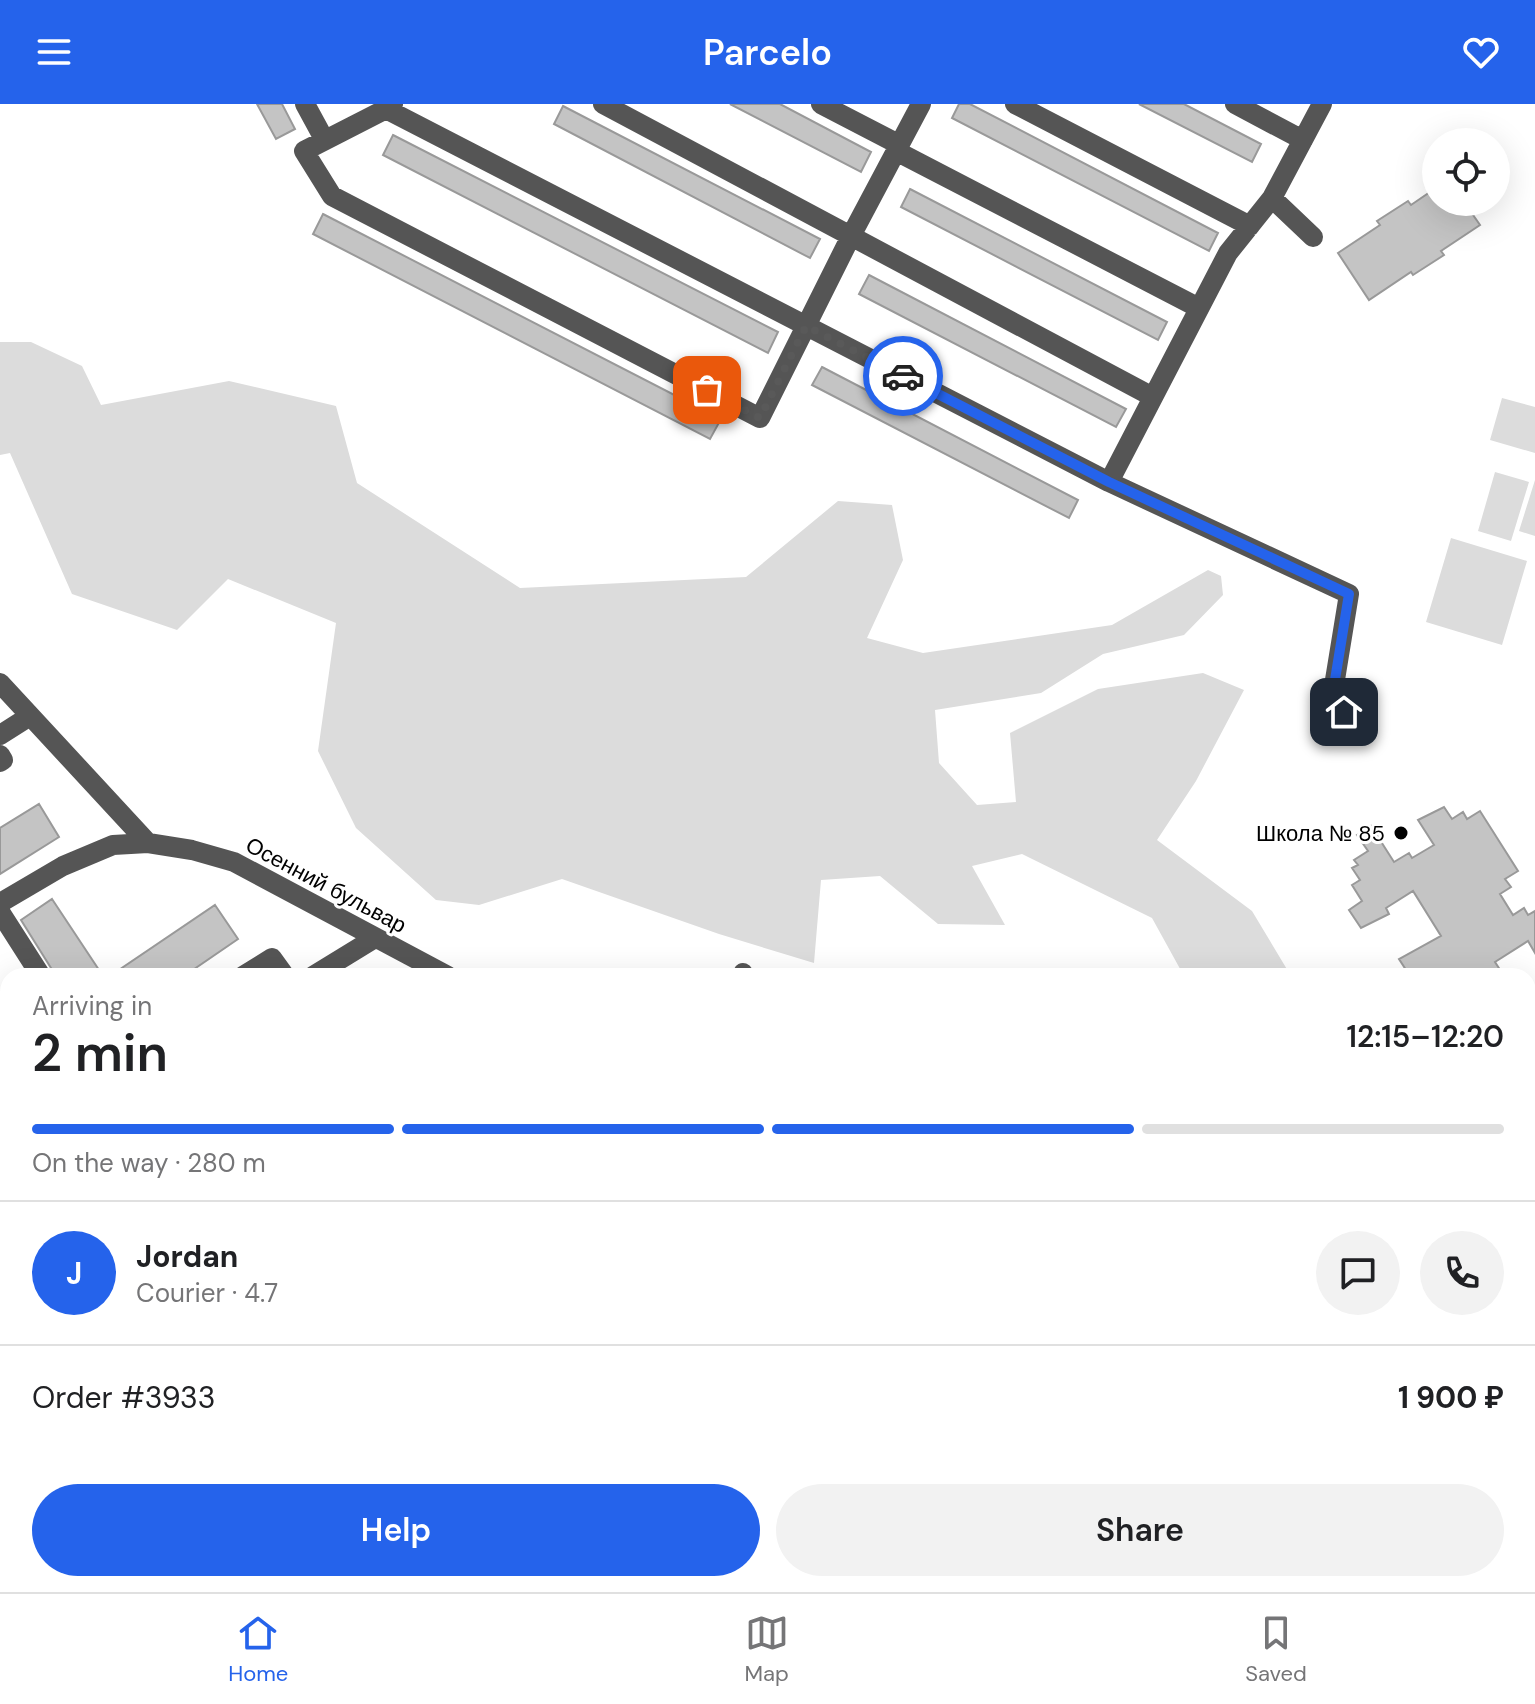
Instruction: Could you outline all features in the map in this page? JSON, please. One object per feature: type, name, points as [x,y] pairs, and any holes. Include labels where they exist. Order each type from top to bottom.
[{"type":"street","points":[[305,104],[324,139]]},
{"type":"street","points":[[603,104],[1153,397]]},
{"type":"street","points":[[821,104],[1199,308]]},
{"type":"street","points":[[921,104],[852,234],[806,326],[760,418],[332,196],[304,151],[390,107],[806,326],[1109,482],[1349,594],[1333,692],[1344,712]]},
{"type":"street","points":[[1015,104],[1250,226]]},
{"type":"street","points":[[1235,104],[1303,140]]},
{"type":"street","points":[[1109,482],[1228,253],[1272,198],[1322,104]]},
{"type":"street","points":[[1272,198],[1313,237]]},
{"type":"street","points":[[0,683],[148,843]]},
{"type":"street","points":[[0,735],[30,716]]},
{"type":"street","points":[[0,755],[3,760],[0,762]]},
{"type":"street","name":"Осенний бульвар","points":[[0,903],[63,866],[113,845],[148,843],[192,850],[234,862],[433,968]]},
{"type":"street","points":[[0,912],[36,968]]},
{"type":"street","points":[[326,968],[375,938]]},
{"type":"street","points":[[256,968],[272,958],[279,968]]},
{"type":"shaded area","points":[[0,342],[31,342],[82,366],[101,405],[229,381],[336,406],[357,483],[520,588],[746,577],[838,501],[892,505],[903,560],[867,638],[923,653],[1112,625],[1208,570],[1221,576],[1223,595],[1184,635],[1103,654],[1041,693],[935,710],[939,763],[977,805],[1016,802],[1010,733],[1098,689],[1203,673],[1244,690],[1196,781],[1157,840],[1252,911],[1286,968],[1180,968],[1152,918],[1022,854],[972,866],[1005,925],[938,924],[880,876],[821,880],[814,963],[719,934],[562,879],[479,905],[436,900],[356,828],[318,751],[336,623],[228,579],[177,630],[72,594],[10,453],[0,455]]},
{"type":"shaded area","points":[[1502,398],[1535,407],[1535,453],[1490,440]]},
{"type":"shaded area","points":[[1495,472],[1529,482],[1511,541],[1478,531]]},
{"type":"shaded area","points":[[1535,480],[1535,536],[1519,531]]},
{"type":"shaded area","points":[[1451,538],[1527,561],[1502,645],[1426,622]]},
{"type":"building","points":[[257,104],[282,104],[295,129],[276,139]]},
{"type":"building","points":[[730,104],[780,104],[871,152],[861,172]]},
{"type":"building","points":[[959,104],[970,104],[1218,233],[1209,251],[952,118]]},
{"type":"building","points":[[1139,104],[1184,104],[1261,144],[1252,162]]},
{"type":"building","points":[[563,106],[820,239],[810,258],[554,124]]},
{"type":"building","points":[[393,135],[778,332],[768,353],[383,155]]},
{"type":"building","points":[[910,189],[1167,322],[1158,340],[901,207]]},
{"type":"building","points":[[1422,198],[1422,216],[1474,216],[1480,225],[1441,251],[1444,255],[1413,275],[1411,272],[1369,300],[1338,253],[1380,225],[1377,221],[1408,201],[1411,205]]},
{"type":"building","points":[[323,214],[721,419],[710,439],[313,234]]},
{"type":"building","points":[[869,275],[1126,409],[1116,427],[859,294]]},
{"type":"building","points":[[822,367],[1078,500],[1069,518],[812,385]]},
{"type":"building","points":[[39,804],[59,837],[0,874],[0,828]]},
{"type":"building","points":[[1444,807],[1452,819],[1463,812],[1467,819],[1480,811],[1518,871],[1505,879],[1511,887],[1500,894],[1513,915],[1524,908],[1528,915],[1535,911],[1535,953],[1528,941],[1495,962],[1499,968],[1405,968],[1399,959],[1441,936],[1413,891],[1386,908],[1389,914],[1361,928],[1349,910],[1362,901],[1352,885],[1360,880],[1352,868],[1358,865],[1354,860],[1368,851],[1357,835],[1371,826],[1394,862],[1409,853],[1412,858],[1434,845],[1418,820]]},
{"type":"building","points":[[52,899],[98,968],[51,968],[21,920]]},
{"type":"building","points":[[215,905],[238,939],[196,968],[122,968]]},
{"type":"way so far","points":[[707,390],[760,418],[806,326],[903,376]]},
{"type":"place","name":"Школа № 85","points":[[1401,833]]},
{"type":"route","points":[[903,376],[1109,482],[1349,594],[1333,692],[1344,712]]}]
